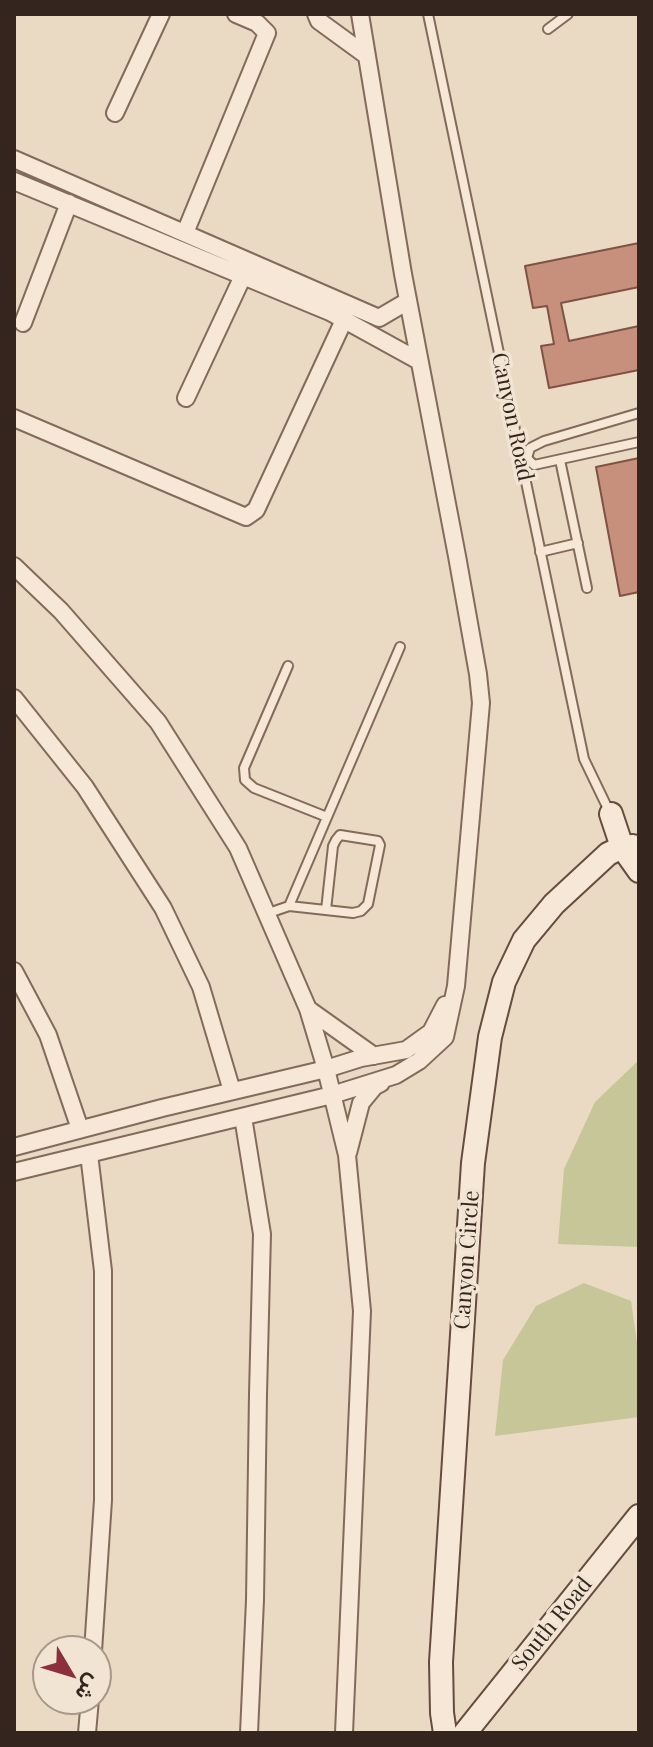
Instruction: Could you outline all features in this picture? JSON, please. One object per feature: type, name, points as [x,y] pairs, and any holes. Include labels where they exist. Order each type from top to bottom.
[{"type":"main road","name":"Canyon Road","points":[[611,814],[633,847],[639,871]]},
{"type":"main road","name":"Canyon Circle","points":[[445,1733],[441,1662],[473,1163],[490,1037],[504,982],[524,940],[554,904],[608,854],[633,847]]},
{"type":"main road","name":"South Road","points":[[465,1733],[639,1516]]},
{"type":"street","points":[[115,113],[161,14]]},
{"type":"street","points":[[185,233],[267,33],[257,23],[236,14]]},
{"type":"street","points":[[316,14],[319,21],[367,56]]},
{"type":"street","points":[[347,1155],[361,1103],[375,1086],[419,1061],[445,1037],[456,986],[481,703],[360,14]]},
{"type":"street","points":[[14,159],[379,318],[408,301]]},
{"type":"street","points":[[14,181],[344,320],[419,361]]},
{"type":"street","points":[[23,323],[69,203]]},
{"type":"street","points":[[186,398],[243,276]]},
{"type":"street","points":[[14,418],[246,517],[256,510],[344,320]]},
{"type":"street","points":[[14,566],[61,611],[158,722],[238,848],[308,1009],[326,1069],[347,1155],[362,1311],[344,1733]]},
{"type":"street","points":[[14,698],[85,787],[163,908],[201,987],[232,1091]]},
{"type":"street","points":[[14,971],[48,1035],[80,1129]]},
{"type":"street","points":[[14,1147],[406,1050],[431,1032],[456,986]]},
{"type":"street","points":[[308,1009],[374,1056]]},
{"type":"street","points":[[14,1172],[332,1095],[396,1075]]},
{"type":"street","points":[[243,1117],[262,1234],[255,1600],[249,1733]]},
{"type":"street","points":[[89,1154],[103,1271],[103,1500],[94,1635]]},
{"type":"lane","name":"Canyon Road","points":[[428,14],[584,759],[611,814]]},
{"type":"lane","points":[[548,29],[568,14]]},
{"type":"lane","points":[[519,451],[639,413]]},
{"type":"lane","points":[[523,468],[639,442]]},
{"type":"lane","points":[[530,448],[527,458],[534,465]]},
{"type":"lane","points":[[560,460],[587,588]]},
{"type":"lane","points":[[540,552],[578,543]]},
{"type":"lane","points":[[289,906],[400,647]]},
{"type":"lane","points":[[288,666],[244,768],[245,780],[254,788],[327,817]]},
{"type":"lane","points":[[266,914],[289,906],[353,913],[361,911],[368,904],[380,845],[378,841],[340,835],[336,840],[326,910]]},
{"type":"green space","points":[[639,1060],[639,1247],[558,1244],[564,1169],[595,1102]]},
{"type":"green space","points":[[584,1283],[631,1301],[639,1356],[639,1417],[495,1436],[503,1360],[536,1306]]},
{"type":"building","points":[[639,243],[639,287],[561,303],[569,341],[639,326],[639,370],[549,388],[541,346],[554,344],[547,306],[533,308],[525,266]]},
{"type":"building","points":[[639,458],[639,592],[620,596],[596,467]]}]
